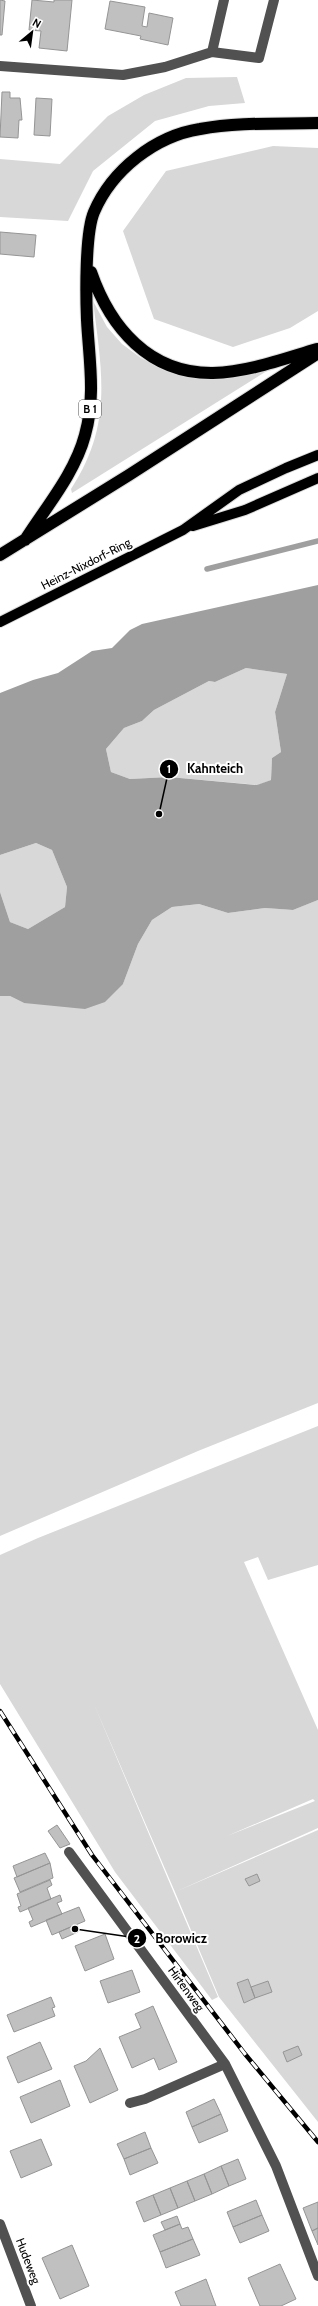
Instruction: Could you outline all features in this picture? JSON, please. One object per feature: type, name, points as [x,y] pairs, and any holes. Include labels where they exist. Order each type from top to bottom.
[{"type":"highway","points":[[318,122],[199,129],[171,138],[147,150],[124,168],[106,190],[94,212],[89,237],[88,262],[100,297],[114,321],[129,339],[154,358],[180,369],[212,373],[247,369],[318,349]]},
{"type":"highway","name":"B 1","points":[[25,540],[74,461],[85,435],[91,406],[91,377],[87,319],[88,262]]},
{"type":"highway","name":"B 1","points":[[0,555],[318,353]]},
{"type":"main road","name":"Heinz-Nixdorf-Ring","points":[[183,530],[239,490],[286,468],[318,456]]},
{"type":"main road","name":"Heinz-Nixdorf-Ring","points":[[0,622],[183,530],[245,510],[318,478]]},
{"type":"street","points":[[212,52],[224,0]]},
{"type":"street","points":[[0,66],[123,75],[165,68],[212,52],[259,58],[274,0]]},
{"type":"street","name":"Hirtenweg","points":[[69,1852],[225,2064],[276,2166],[318,2276]]},
{"type":"street","points":[[130,2103],[145,2099],[225,2064]]},
{"type":"street","name":"Hudeweg","points":[[0,2224],[31,2306]]},
{"type":"shaded area","points":[[237,77],[245,103],[209,106],[155,121],[93,171],[68,221],[0,217],[0,159],[60,164],[108,116],[144,95],[186,78]]},
{"type":"shaded area","points":[[273,146],[318,148],[318,311],[290,328],[233,347],[154,319],[123,231],[166,171]]},
{"type":"shaded area","points":[[93,301],[107,327],[122,344],[141,358],[169,372],[188,376],[278,364],[72,493],[71,489],[84,466],[93,443],[99,420],[101,375]]},
{"type":"shaded area","points":[[318,585],[318,900],[293,910],[265,908],[228,913],[199,904],[172,907],[152,920],[138,944],[123,984],[105,1002],[85,1009],[24,1003],[10,996],[0,996],[0,892],[10,922],[28,929],[65,907],[67,887],[52,850],[36,843],[0,855],[0,693],[33,680],[58,673],[92,651],[112,648],[130,630],[142,624]],"holes":[[[246,668],[287,674],[275,712],[281,752],[272,758],[271,780],[257,785],[169,777],[130,779],[111,772],[106,749],[124,728],[142,721],[154,710],[209,681],[215,682]]]},
{"type":"shaded area","points":[[246,668],[287,674],[275,712],[281,752],[272,758],[271,780],[258,785],[169,777],[130,779],[111,772],[106,749],[124,728],[142,721],[154,710],[209,681],[215,682]]},
{"type":"shaded area","points":[[36,843],[52,850],[67,887],[65,907],[28,929],[10,922],[0,892],[0,855]]},
{"type":"shaded area","points":[[318,900],[318,1403],[198,1451],[0,1536],[0,996],[10,996],[24,1003],[123,984],[138,944],[152,920],[172,907],[199,904],[228,913],[265,908],[293,910]]},
{"type":"shaded area","points":[[318,1426],[318,1565],[268,1580],[258,1557],[244,1562],[318,1730],[318,1828],[175,1892],[93,1702],[218,1997],[212,2000],[115,1872],[0,1684],[0,1555],[38,1538]],"holes":[[[313,1799],[315,1801],[227,1836]]]},
{"type":"shaded area","points":[[318,1830],[318,2122],[219,1997],[175,1892]]},
{"type":"building","points":[[0,0],[5,1],[2,35],[0,35]]},
{"type":"building","points":[[32,0],[54,2],[54,0],[72,0],[67,51],[39,48],[41,31],[29,30]]},
{"type":"building","points":[[110,1],[145,7],[142,26],[147,27],[149,13],[173,18],[168,45],[140,39],[141,36],[105,29]]},
{"type":"building","points":[[2,92],[10,92],[10,98],[20,98],[22,120],[19,120],[18,138],[0,137]]},
{"type":"building","points":[[36,98],[52,99],[50,136],[34,135]]},
{"type":"building","points":[[0,232],[36,235],[34,257],[0,254]]},
{"type":"building","points":[[57,1825],[70,1844],[60,1848],[48,1831]]},
{"type":"building","points":[[45,1853],[50,1863],[17,1877],[13,1866]]},
{"type":"building","points":[[50,1863],[53,1878],[20,1892],[14,1878]]},
{"type":"building","points":[[257,1874],[260,1881],[249,1886],[245,1879]]},
{"type":"building","points":[[50,1880],[52,1885],[47,1888],[51,1899],[20,1912],[18,1907],[21,1906],[17,1894]]},
{"type":"building","points":[[60,1895],[62,1901],[57,1903],[62,1914],[31,1927],[29,1922],[33,1920],[28,1908]]},
{"type":"building","points":[[79,1907],[85,1921],[52,1935],[46,1920]]},
{"type":"building","points":[[75,1925],[78,1932],[62,1939],[59,1932]]},
{"type":"building","points":[[105,1934],[114,1959],[85,1971],[75,1946]]},
{"type":"building","points":[[132,1970],[140,1992],[108,2003],[100,1981]]},
{"type":"building","points":[[248,1979],[255,1998],[244,2003],[237,1983]]},
{"type":"building","points":[[268,1981],[272,1992],[255,1998],[251,1987]]},
{"type":"building","points":[[51,1997],[55,2007],[52,2008],[55,2016],[14,2032],[7,2015]]},
{"type":"building","points":[[153,2006],[177,2062],[159,2070],[154,2058],[132,2068],[119,2037],[141,2028],[135,2014]]},
{"type":"building","points":[[40,2042],[52,2069],[18,2083],[7,2057]]},
{"type":"building","points":[[298,2046],[302,2055],[287,2062],[283,2052]]},
{"type":"building","points":[[100,2048],[118,2090],[90,2103],[74,2066],[86,2061]]},
{"type":"building","points":[[60,2080],[70,2106],[31,2123],[20,2097]]},
{"type":"building","points":[[214,2099],[221,2114],[192,2127],[186,2112]]},
{"type":"building","points":[[221,2114],[228,2131],[199,2143],[192,2127]]},
{"type":"building","points":[[145,2132],[151,2148],[124,2159],[117,2144]]},
{"type":"building","points":[[41,2139],[52,2165],[21,2178],[10,2151]]},
{"type":"building","points":[[151,2148],[158,2163],[130,2175],[124,2159]]},
{"type":"building","points":[[238,2159],[246,2179],[229,2186],[221,2166]]},
{"type":"building","points":[[221,2166],[229,2186],[212,2194],[204,2174]]},
{"type":"building","points":[[204,2174],[212,2194],[195,2201],[187,2181]]},
{"type":"building","points":[[187,2181],[195,2201],[178,2208],[170,2188]]},
{"type":"building","points":[[170,2188],[178,2208],[161,2215],[153,2195]]},
{"type":"building","points":[[153,2195],[161,2215],[144,2222],[136,2202]]},
{"type":"building","points":[[256,2200],[262,2215],[233,2227],[227,2212]]},
{"type":"building","points":[[318,2202],[318,2228],[312,2231],[303,2208]]},
{"type":"building","points":[[262,2215],[269,2231],[240,2243],[233,2227]]},
{"type":"building","points":[[177,2216],[180,2224],[165,2230],[161,2222]]},
{"type":"building","points":[[180,2224],[182,2229],[188,2227],[193,2239],[160,2252],[153,2235]]},
{"type":"building","points":[[318,2228],[318,2245],[312,2231]]},
{"type":"building","points":[[193,2239],[200,2255],[166,2268],[160,2252]]},
{"type":"building","points":[[72,2245],[89,2286],[60,2299],[42,2258]]},
{"type":"building","points":[[280,2264],[296,2299],[281,2306],[260,2306],[248,2278]]},
{"type":"building","points":[[206,2279],[216,2306],[181,2306],[175,2292]]},
{"type":"waterway","points":[[207,569],[318,541]]},
{"type":"railway","points":[[0,1711],[92,1855],[245,2054],[318,2142]]},
{"type":"place","name":"Kahnteich","points":[[159,814]]},
{"type":"place","name":"Borowicz","points":[[75,1929]]}]
